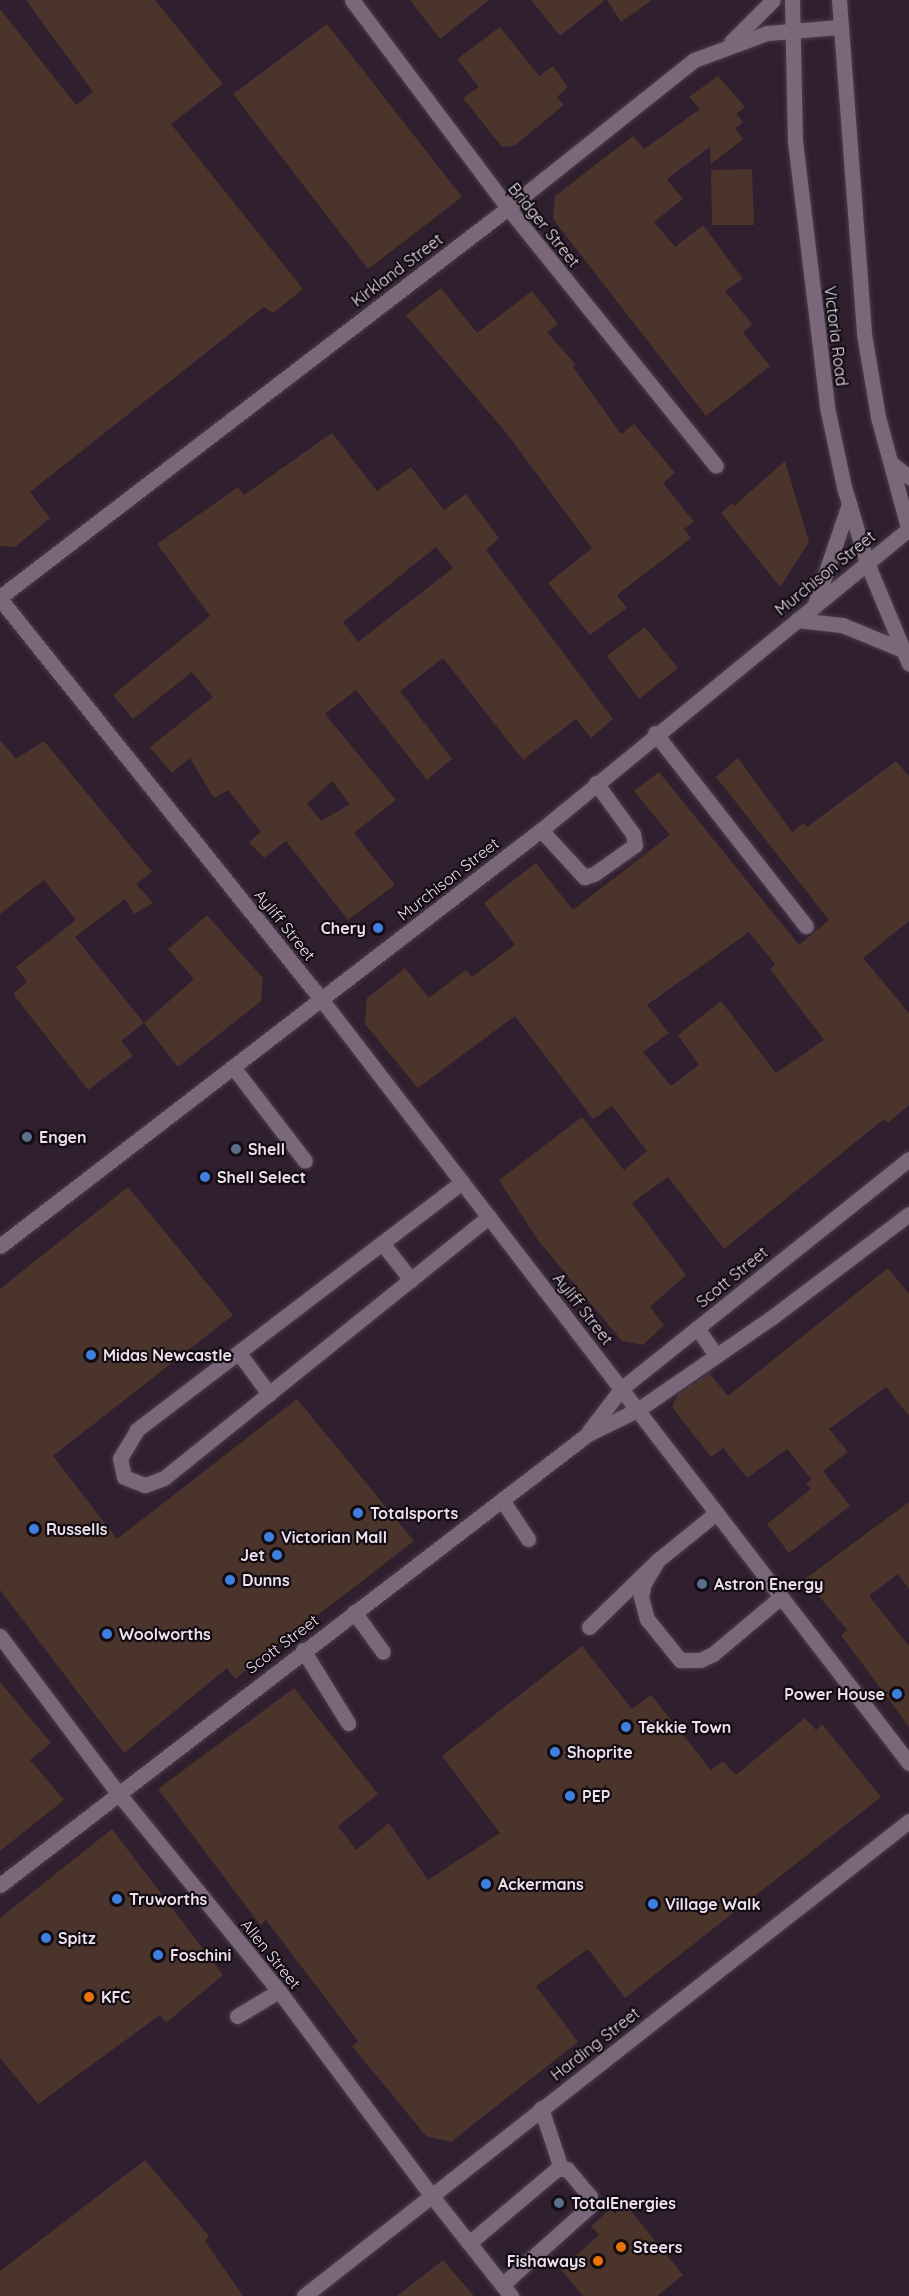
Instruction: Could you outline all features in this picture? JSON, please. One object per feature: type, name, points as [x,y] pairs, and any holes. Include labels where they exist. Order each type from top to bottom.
[{"type":"street","name":"Bridger Street","points":[[352,0],[508,208],[716,466]]},
{"type":"street","points":[[729,45],[773,0]]},
{"type":"street","name":"Victoria Road","points":[[792,0],[795,141],[827,407],[849,504],[867,563],[906,657]]},
{"type":"street","points":[[839,0],[839,27],[864,334],[891,463],[909,530]]},
{"type":"street","name":"Kirkland Street","points":[[0,598],[508,208],[694,60],[729,45],[793,30],[839,27]]},
{"type":"street","points":[[891,463],[909,477]]},
{"type":"street","points":[[814,606],[849,504]]},
{"type":"street","name":"Murchison Street","points":[[0,1246],[541,830],[655,733],[909,530]]},
{"type":"street","name":"Ayliff Street","points":[[0,598],[321,999],[639,1409],[716,1513],[909,1763]]},
{"type":"street","points":[[797,620],[842,625],[906,657]]},
{"type":"street","points":[[655,733],[806,926]]},
{"type":"street","points":[[541,830],[584,877],[594,874],[635,845],[633,834],[596,783]]},
{"type":"street","points":[[233,1067],[305,1161]]},
{"type":"street","name":"Scott Street","points":[[588,1434],[622,1388],[909,1159]]},
{"type":"street","points":[[462,1182],[137,1430],[120,1458],[124,1477],[145,1485],[164,1478],[489,1217]]},
{"type":"street","name":"Scott Street","points":[[0,1885],[303,1650],[588,1434],[639,1409],[909,1214]]},
{"type":"street","points":[[382,1243],[411,1280]]},
{"type":"street","points":[[697,1328],[716,1355]]},
{"type":"street","points":[[238,1353],[269,1394]]},
{"type":"street","points":[[502,1500],[528,1539]]},
{"type":"street","points":[[589,1627],[658,1560],[716,1513]]},
{"type":"street","points":[[658,1560],[644,1583],[641,1597],[647,1619],[680,1660],[700,1660],[714,1654],[781,1597]]},
{"type":"street","points":[[354,1612],[383,1652]]},
{"type":"street","name":"Allen Street","points":[[0,1636],[118,1793],[279,1991],[431,2195],[507,2290]]},
{"type":"street","points":[[303,1650],[348,1723]]},
{"type":"street","name":"Harding Street","points":[[304,2296],[909,1821]]},
{"type":"street","points":[[237,2016],[279,1991]]},
{"type":"street","points":[[507,2290],[590,2206],[590,2196],[561,2168],[541,2108]]},
{"type":"street","points":[[469,2243],[561,2168]]},
{"type":"building","points":[[26,0],[155,0],[223,84],[171,124],[303,289],[273,313],[264,307],[30,492],[50,518],[15,547],[0,546],[0,9],[76,105],[93,92]]},
{"type":"building","points":[[410,0],[489,0],[440,39]]},
{"type":"building","points":[[531,0],[605,0],[560,36]]},
{"type":"building","points":[[607,0],[652,0],[621,22]]},
{"type":"building","points":[[327,24],[462,197],[368,269],[233,94]]},
{"type":"building","points":[[500,27],[539,76],[553,66],[568,87],[557,97],[564,105],[514,146],[502,147],[463,98],[479,87],[457,59]]},
{"type":"building","points":[[718,76],[745,107],[736,114],[743,122],[735,129],[743,139],[711,164],[710,147],[667,179],[683,199],[654,222],[675,247],[703,225],[743,279],[725,291],[752,324],[743,333],[770,366],[706,416],[553,219],[555,196],[633,136],[644,149],[700,109],[689,97]]},
{"type":"building","points":[[752,169],[754,225],[712,225],[711,170]]},
{"type":"building","points":[[441,288],[477,333],[532,291],[558,324],[547,332],[576,365],[573,367],[621,434],[634,424],[675,473],[663,483],[694,522],[684,529],[691,538],[617,595],[627,608],[590,635],[548,583],[592,548],[507,434],[406,315]]},
{"type":"building","points":[[332,433],[377,491],[411,467],[444,510],[466,494],[499,538],[486,550],[613,719],[591,738],[576,719],[523,760],[443,658],[400,691],[452,759],[427,780],[356,690],[325,714],[396,800],[354,833],[395,885],[348,920],[286,841],[264,858],[249,842],[261,832],[228,790],[214,798],[190,758],[172,773],[150,747],[213,697],[192,672],[133,719],[113,695],[210,616],[157,544],[238,487],[244,495]],"holes":[[[436,547],[453,568],[358,642],[343,622]],[[332,781],[350,804],[321,821],[307,804]]]},
{"type":"building","points":[[785,461],[809,542],[780,587],[721,513],[732,503],[734,506]]},
{"type":"building","points":[[645,627],[678,668],[639,699],[607,656]]},
{"type":"building","points":[[0,740],[16,759],[44,741],[152,872],[136,884],[153,903],[134,914],[125,899],[75,937],[144,1023],[121,1041],[133,1056],[88,1090],[13,994],[27,982],[16,967],[76,920],[44,880],[0,914]]},
{"type":"building","points":[[738,758],[792,832],[804,823],[807,827],[896,761],[909,776],[909,921],[863,958],[909,1013],[909,1105],[888,1123],[884,1119],[724,1249],[668,1177],[632,1203],[686,1275],[650,1307],[664,1325],[643,1345],[622,1341],[537,1239],[499,1180],[582,1117],[624,1170],[647,1151],[612,1106],[593,1119],[515,1016],[418,1088],[365,1024],[367,998],[405,968],[429,998],[466,970],[472,977],[515,945],[484,903],[536,863],[573,910],[670,835],[634,791],[659,772],[799,945],[829,920],[716,777]],"holes":[[[749,932],[775,964],[770,969],[824,1040],[776,1073],[721,1001],[678,1035],[699,1065],[671,1086],[643,1052],[669,1033],[647,1005]]]},
{"type":"building","points":[[207,915],[263,978],[261,1001],[178,1067],[144,1023],[194,979],[168,949]]},
{"type":"building","points":[[128,1187],[233,1315],[53,1456],[117,1539],[297,1399],[414,1541],[235,1679],[227,1668],[124,1753],[0,1590],[0,1289]]},
{"type":"building","points":[[888,1268],[909,1294],[909,1416],[886,1387],[829,1429],[848,1452],[823,1471],[850,1506],[789,1553],[767,1524],[811,1489],[806,1483],[812,1480],[787,1449],[747,1478],[723,1448],[711,1457],[672,1407],[678,1394],[709,1373],[728,1396]]},
{"type":"building","points":[[909,1502],[909,1589],[898,1574],[869,1596],[909,1646],[909,1727],[841,1635],[847,1630],[805,1579]]},
{"type":"building","points":[[582,1646],[632,1709],[651,1695],[711,1770],[723,1761],[736,1775],[805,1718],[816,1730],[822,1724],[881,1797],[625,1998],[588,1949],[536,1986],[578,2042],[451,2142],[426,2136],[352,2046],[358,2041],[266,1920],[260,1925],[158,1789],[294,1688],[378,1794],[338,1826],[356,1850],[389,1823],[428,1880],[500,1833],[442,1756]]},
{"type":"building","points":[[0,1682],[51,1743],[30,1760],[64,1800],[0,1851]]},
{"type":"building","points":[[112,1829],[223,1975],[166,2023],[160,2015],[38,2104],[0,2058],[0,1918]]},
{"type":"building","points":[[145,2160],[209,2236],[205,2241],[243,2296],[0,2296],[0,2271]]},
{"type":"building","points":[[621,2199],[683,2275],[657,2296],[583,2296],[560,2269],[599,2235],[591,2226]]},
{"type":"building","points":[[443,2260],[474,2296],[397,2296]]},
{"type":"place","name":"Chery","points":[[378,928]]},
{"type":"place","name":"Engen","points":[[27,1137]]},
{"type":"place","name":"Shell","points":[[236,1149]]},
{"type":"place","name":"Shell Select","points":[[205,1177]]},
{"type":"place","name":"Midas Newcastle","points":[[91,1355]]},
{"type":"place","name":"Totalsports","points":[[358,1513]]},
{"type":"place","name":"Russells","points":[[34,1529]]},
{"type":"place","name":"Victorian Mall","points":[[269,1537]]},
{"type":"place","name":"Jet","points":[[277,1555]]},
{"type":"place","name":"Dunns","points":[[230,1580]]},
{"type":"place","name":"Astron Energy","points":[[702,1584]]},
{"type":"place","name":"Woolworths","points":[[107,1634]]},
{"type":"place","name":"Power House","points":[[897,1694]]},
{"type":"place","name":"Tekkie Town","points":[[626,1727]]},
{"type":"place","name":"Shoprite","points":[[555,1752]]},
{"type":"place","name":"PEP","points":[[570,1796]]},
{"type":"place","name":"Ackermans","points":[[486,1884]]},
{"type":"place","name":"Truworths","points":[[117,1899]]},
{"type":"place","name":"Village Walk","points":[[653,1904]]},
{"type":"place","name":"Spitz","points":[[46,1938]]},
{"type":"place","name":"Foschini","points":[[158,1955]]},
{"type":"place","name":"KFC","points":[[89,1997]]},
{"type":"place","name":"TotalEnergies","points":[[559,2203]]},
{"type":"place","name":"Steers","points":[[621,2247]]},
{"type":"place","name":"Fishaways","points":[[598,2261]]}]
